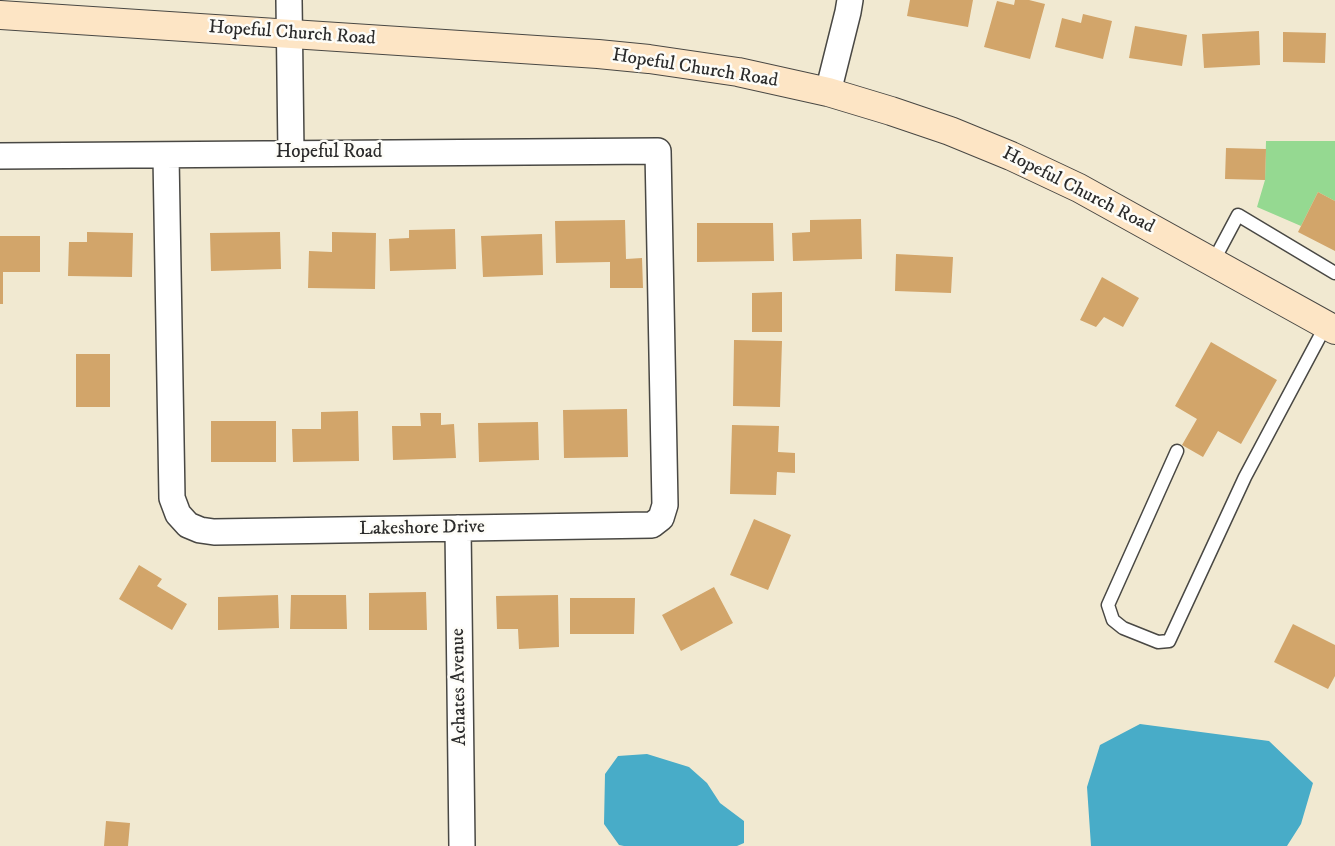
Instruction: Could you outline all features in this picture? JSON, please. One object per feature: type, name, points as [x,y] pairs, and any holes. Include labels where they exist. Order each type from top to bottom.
[{"type":"main road","name":"Hopeful Church Road","points":[[0,15],[598,54],[649,59],[738,72],[828,92],[891,110],[950,131],[1011,156],[1079,188],[1330,327]]},
{"type":"street","points":[[289,0],[291,153]]},
{"type":"street","points":[[828,92],[850,0]]},
{"type":"street","name":"Hopeful Road","points":[[0,156],[658,151]]},
{"type":"street","name":"Lakeshore Drive","points":[[166,156],[172,498],[178,514],[188,526],[214,532],[652,525],[661,518],[665,505],[658,151]]},
{"type":"street","name":"Achates Avenue","points":[[458,528],[462,846]]},
{"type":"lane","points":[[1213,262],[1238,215],[1335,273]]},
{"type":"lane","points":[[1177,451],[1108,605],[1113,620],[1123,628],[1158,642],[1168,641],[1245,477],[1330,327]]},
{"type":"green space","points":[[1266,141],[1335,141],[1335,201],[1318,192],[1301,226],[1257,207],[1265,180]]},
{"type":"water","points":[[1140,724],[1269,741],[1313,783],[1301,824],[1287,846],[1091,846],[1087,787],[1100,745]]},
{"type":"water","points":[[647,754],[689,767],[707,783],[720,803],[744,821],[744,843],[737,846],[619,845],[604,824],[605,774],[618,756]]},
{"type":"building","points":[[910,0],[973,0],[968,27],[907,16]]},
{"type":"building","points":[[1015,0],[1029,0],[1045,4],[1030,59],[984,47],[997,1],[1014,5]]},
{"type":"building","points":[[1083,14],[1112,21],[1103,59],[1055,47],[1062,18],[1081,23]]},
{"type":"building","points":[[1135,26],[1187,35],[1182,66],[1129,58]]},
{"type":"building","points":[[1259,31],[1260,65],[1204,68],[1202,34]]},
{"type":"building","points":[[1283,32],[1326,33],[1325,63],[1283,62]]},
{"type":"building","points":[[1226,148],[1266,149],[1265,180],[1225,179]]},
{"type":"building","points":[[1318,192],[1335,201],[1335,251],[1298,232]]},
{"type":"building","points":[[861,219],[862,259],[793,261],[792,233],[810,232],[810,220]]},
{"type":"building","points":[[625,220],[626,259],[642,258],[643,288],[610,288],[610,262],[556,263],[555,221]]},
{"type":"building","points":[[697,223],[773,223],[774,261],[697,262]]},
{"type":"building","points":[[455,229],[456,269],[390,271],[389,239],[409,238],[409,230]]},
{"type":"building","points":[[87,232],[133,233],[132,277],[68,276],[69,242],[87,242]]},
{"type":"building","points":[[280,232],[281,269],[211,271],[210,233]]},
{"type":"building","points":[[332,232],[376,233],[375,289],[308,288],[309,251],[332,252]]},
{"type":"building","points":[[542,234],[543,275],[483,277],[481,236]]},
{"type":"building","points":[[0,236],[40,236],[40,272],[3,272],[3,304],[0,304]]},
{"type":"building","points":[[896,254],[953,257],[951,293],[895,291]]},
{"type":"building","points":[[1102,277],[1139,298],[1123,327],[1104,317],[1096,327],[1080,320]]},
{"type":"building","points":[[782,292],[782,332],[752,332],[752,293]]},
{"type":"building","points":[[734,340],[782,341],[780,407],[733,406]]},
{"type":"building","points":[[1211,342],[1277,380],[1241,444],[1218,431],[1203,457],[1182,445],[1197,419],[1175,406]]},
{"type":"building","points":[[76,354],[110,354],[110,407],[76,407]]},
{"type":"building","points":[[627,409],[628,457],[564,458],[563,410]]},
{"type":"building","points":[[358,411],[359,461],[293,462],[292,429],[321,429],[321,412]]},
{"type":"building","points":[[420,413],[441,413],[441,425],[454,424],[456,458],[393,460],[392,426],[421,426]]},
{"type":"building","points":[[211,421],[276,421],[276,462],[211,462]]},
{"type":"building","points":[[538,422],[539,460],[479,462],[478,423]]},
{"type":"building","points":[[732,425],[779,426],[778,452],[795,453],[795,473],[777,472],[776,495],[730,494]]},
{"type":"building","points":[[754,519],[791,535],[768,590],[730,575]]},
{"type":"building","points":[[139,565],[162,579],[157,586],[187,604],[172,630],[119,599]]},
{"type":"building","points":[[714,587],[733,623],[681,651],[662,615]]},
{"type":"building","points":[[426,592],[427,630],[369,630],[369,593]]},
{"type":"building","points":[[278,595],[279,628],[218,630],[218,597]]},
{"type":"building","points":[[291,595],[346,595],[347,629],[290,629]]},
{"type":"building","points":[[558,595],[559,647],[519,649],[518,629],[497,629],[496,596]]},
{"type":"building","points":[[570,598],[635,598],[634,634],[570,634]]},
{"type":"building","points":[[1293,624],[1335,645],[1335,676],[1328,689],[1274,662]]},
{"type":"building","points":[[106,821],[130,823],[128,846],[104,846]]}]
